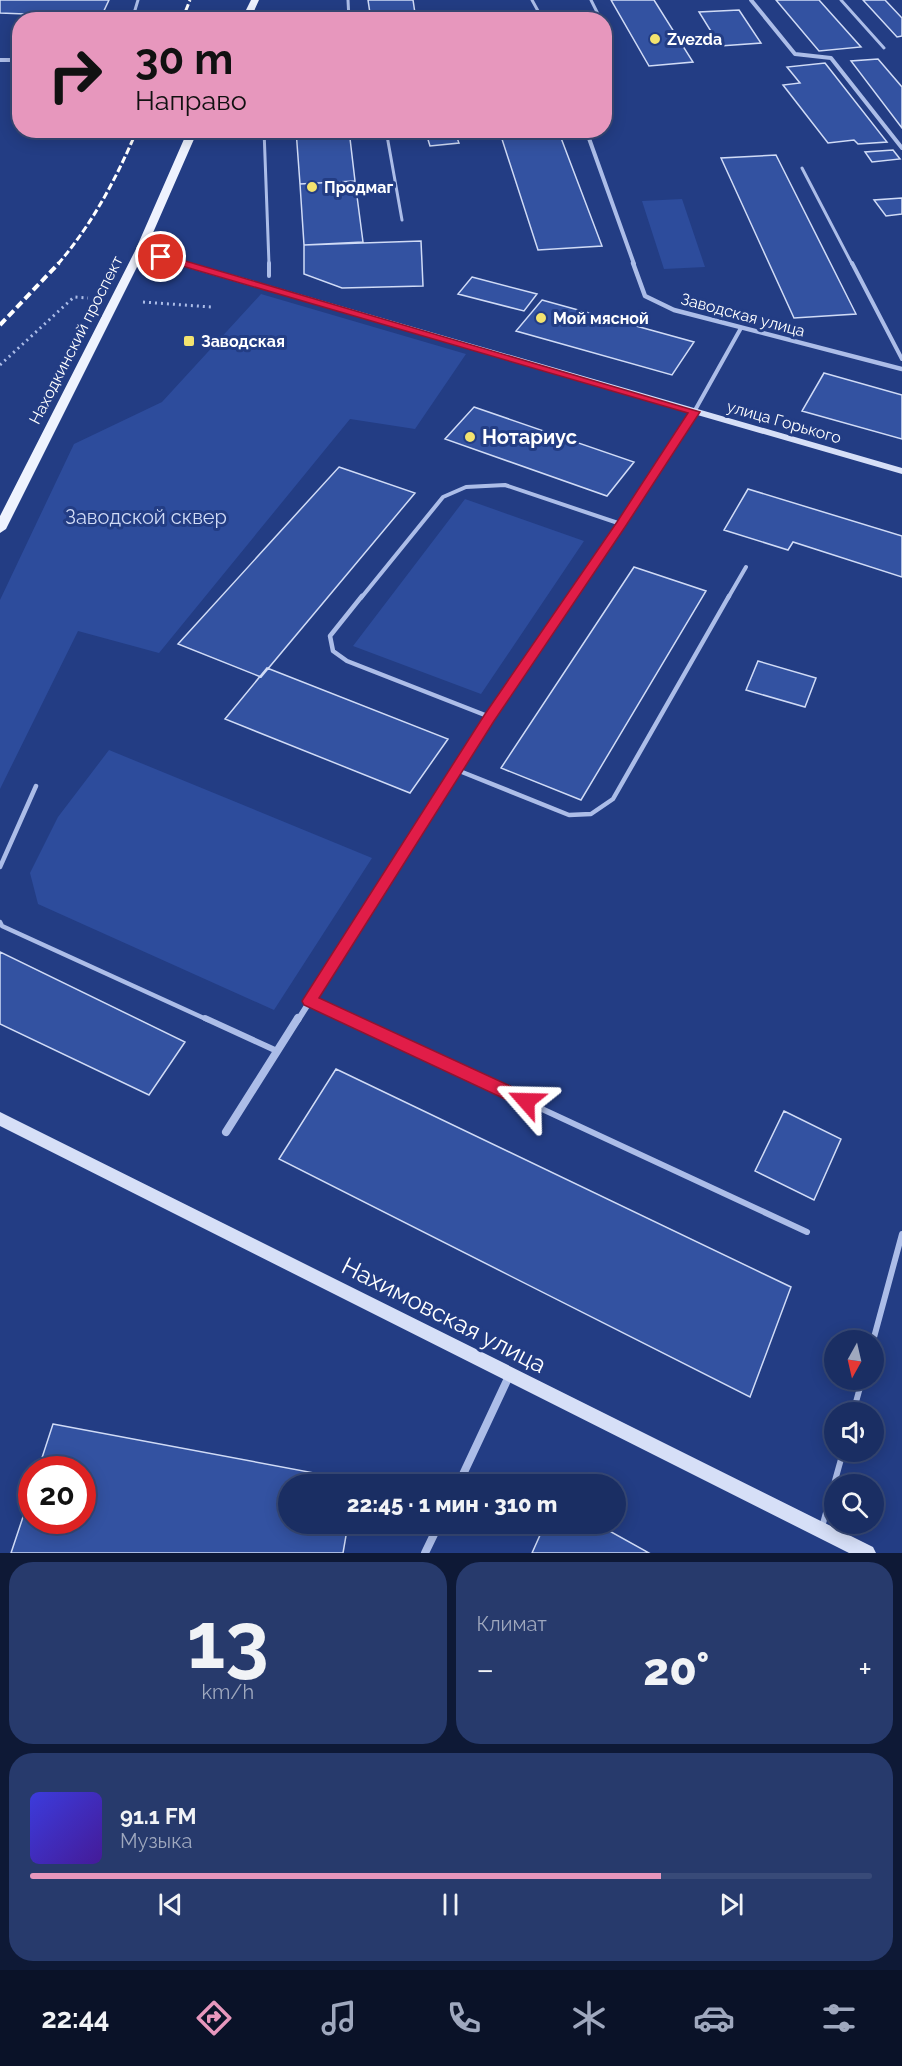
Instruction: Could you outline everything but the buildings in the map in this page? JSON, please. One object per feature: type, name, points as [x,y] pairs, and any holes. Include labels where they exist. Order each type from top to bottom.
[{"type":"main road","name":"Находкинский проспект","points":[[0,529],[140,251],[189,138]]},
{"type":"main road","name":"улица Горького","points":[[140,251],[902,471]]},
{"type":"main road","name":"Нахимовская улица","points":[[0,1119],[867,1553]]},
{"type":"street","points":[[751,0],[795,54],[831,58],[902,148]]},
{"type":"street","name":"Заводская улица","points":[[589,138],[645,296],[674,310],[902,369]]},
{"type":"street","points":[[226,1132],[490,717],[694,412]]},
{"type":"street","points":[[463,1474],[510,1374]]},
{"type":"street","points":[[425,1553],[434,1534]]},
{"type":"lane","points":[[841,0],[884,48]]},
{"type":"lane","points":[[264,138],[269,276]]},
{"type":"lane","points":[[387,138],[402,220]]},
{"type":"lane","points":[[802,168],[902,359]]},
{"type":"lane","points":[[694,412],[741,328]]},
{"type":"lane","points":[[490,717],[347,661],[333,651],[330,636],[443,497],[466,488],[505,485],[621,524]]},
{"type":"lane","points":[[457,770],[568,815],[591,814],[613,799],[746,567]]},
{"type":"lane","points":[[0,867],[36,786]]},
{"type":"lane","points":[[0,922],[2,926],[277,1051]]},
{"type":"lane","points":[[309,1001],[807,1232]]},
{"type":"lane","points":[[876,1330],[902,1234]]},
{"type":"lane","points":[[821,1529],[840,1462]]},
{"type":"green space","points":[[682,199],[705,267],[664,269],[642,201]]},
{"type":"green space","name":"Заводской сквер","points":[[261,294],[466,354],[415,429],[350,419],[159,653],[78,631],[0,789],[0,600],[74,444],[162,402]]},
{"type":"green space","points":[[465,499],[584,541],[481,694],[353,646]]},
{"type":"green space","points":[[109,750],[372,858],[274,1010],[38,904],[30,873],[58,817]]},
{"type":"railway","points":[[185,12],[190,0]]},
{"type":"railway","points":[[58,264],[82,233],[103,200],[133,138]]},
{"type":"railway","points":[[0,325],[59,263]]},
{"type":"place","name":"Zvezda","points":[[655,39]]},
{"type":"place","name":"Продмаг","points":[[312,187]]},
{"type":"place","name":"Мой мясной","points":[[541,318]]},
{"type":"place","name":"Заводская","points":[[189,341]]},
{"type":"place","name":"Нотариус","points":[[470,437]]},
{"type":"route","points":[[161,257],[694,412],[490,717],[309,1001],[526,1101]]}]
